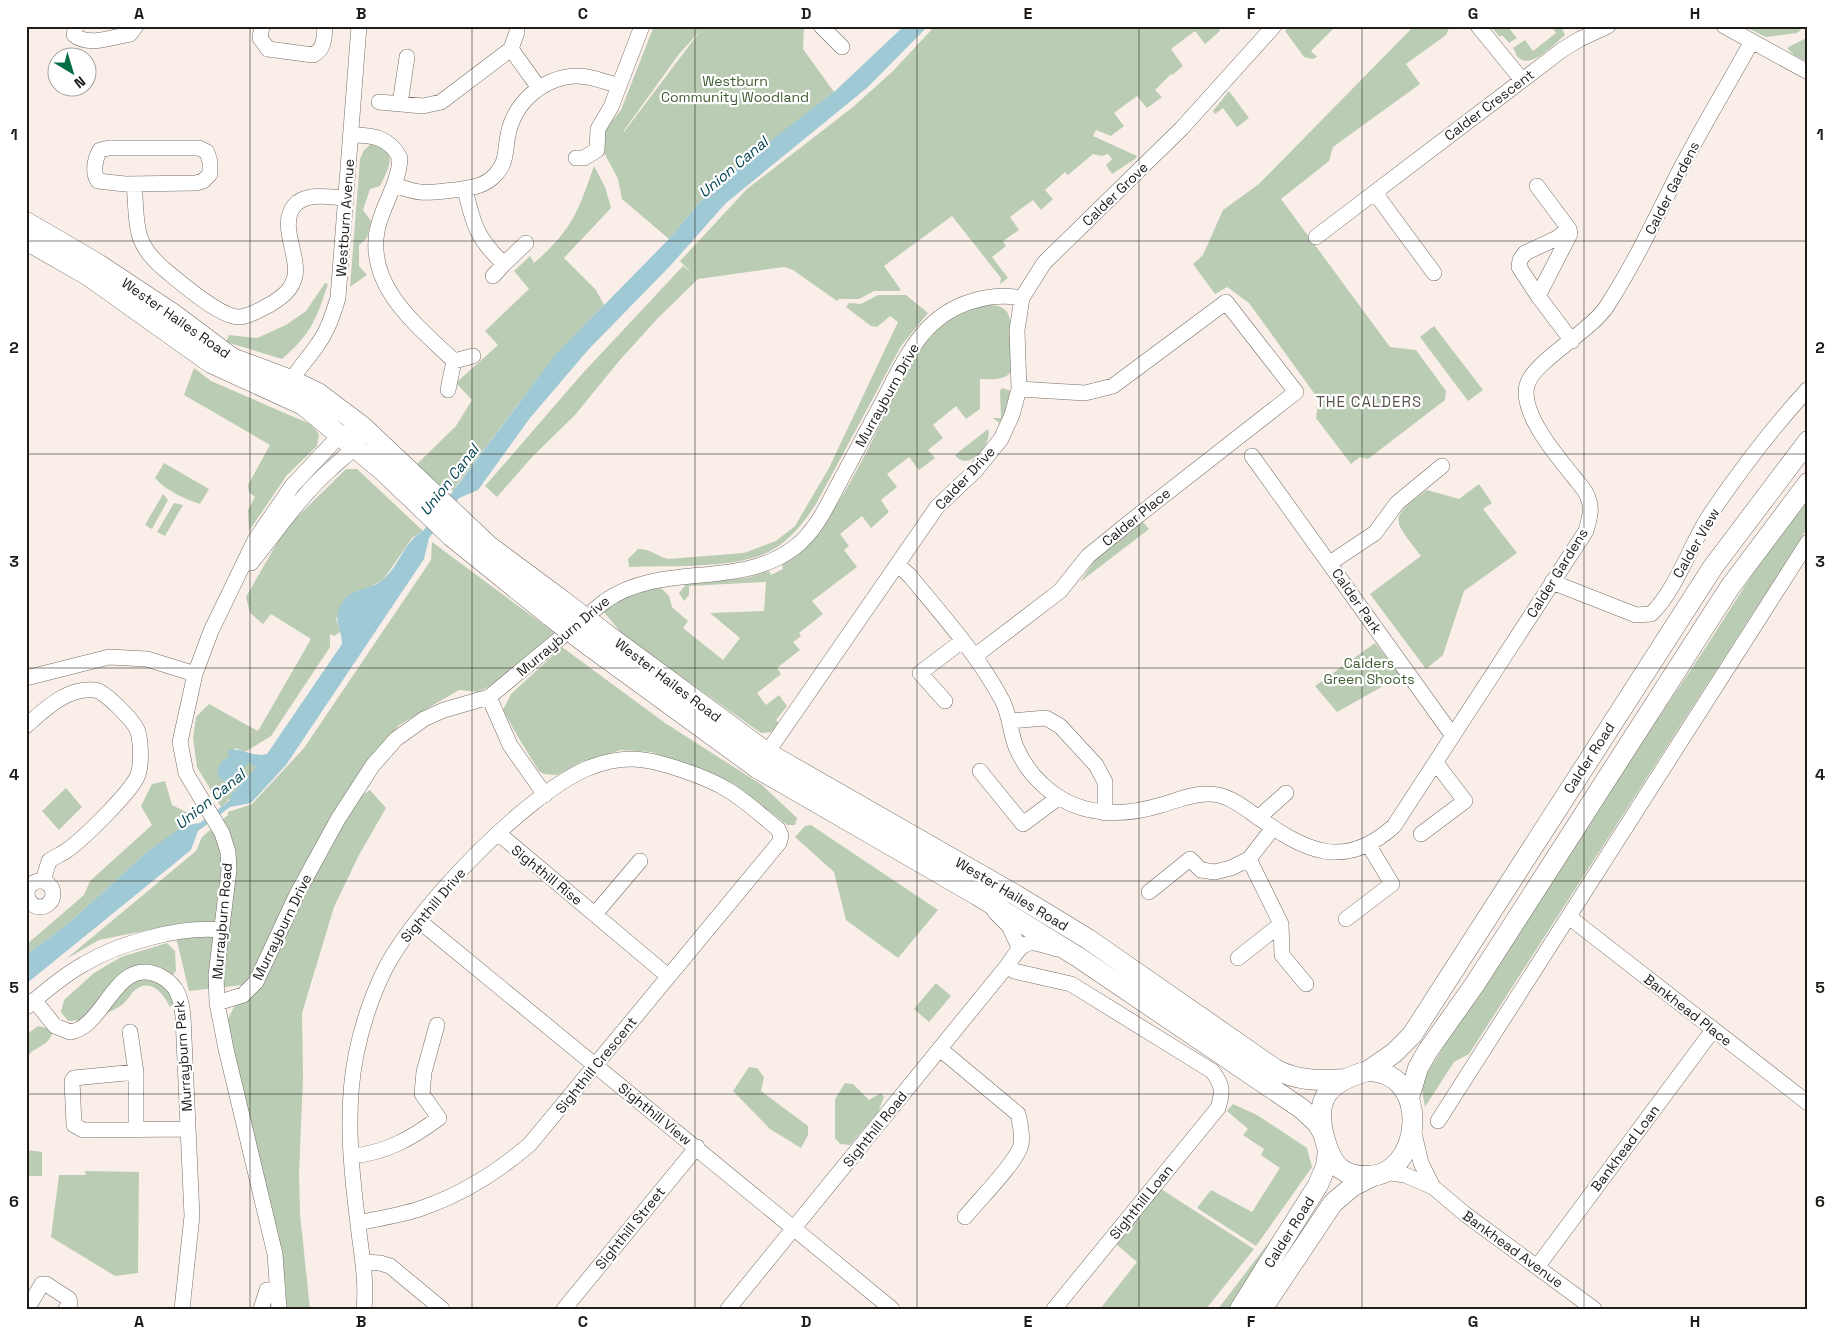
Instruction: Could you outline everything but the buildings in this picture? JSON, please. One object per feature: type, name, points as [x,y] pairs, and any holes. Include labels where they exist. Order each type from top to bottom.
[{"type":"main road","name":"Wester Hailes Road","points":[[26,222],[98,264],[172,313],[232,358],[287,387],[303,405],[347,441],[428,501]]},
{"type":"main road","name":"Wester Hailes Road","points":[[26,240],[89,276],[211,364],[287,387],[318,393],[363,426],[428,501],[457,529],[557,609],[591,647],[761,760],[1078,957],[1302,1109],[1317,1123],[1325,1142]]},
{"type":"main road","name":"Calder Road","points":[[1368,1071],[1394,1053],[1412,1035],[1713,567],[1808,441]]},
{"type":"main road","name":"Calder Road","points":[[1409,1098],[1418,1068],[1426,1052],[1476,984],[1730,587],[1808,483]]},
{"type":"main road","name":"Wester Hailes Road","points":[[557,609],[606,634],[761,760],[1014,894],[1088,939],[1275,1069],[1284,1074],[1309,1080],[1345,1079]]},
{"type":"main road","points":[[1368,1071],[1384,1072],[1400,1082],[1409,1098],[1412,1125],[1408,1145],[1404,1154],[1378,1174],[1350,1174],[1341,1169],[1325,1142],[1320,1118],[1323,1099],[1334,1086],[1345,1079],[1368,1071]]},
{"type":"main road","name":"Calder Road","points":[[1240,1309],[1318,1184],[1326,1166],[1325,1142]]},
{"type":"main road","name":"Calder Road","points":[[1262,1309],[1333,1203],[1353,1186],[1378,1174]]},
{"type":"street","points":[[76,26],[74,35],[80,40],[94,41],[130,34],[136,26]]},
{"type":"street","points":[[262,26],[260,38],[268,50],[313,55],[320,51],[324,43],[325,26]]},
{"type":"street","name":"Westburn Avenue","points":[[287,387],[319,342],[330,322],[338,298],[344,198],[351,135],[359,26]]},
{"type":"street","points":[[576,158],[584,158],[597,150],[598,129],[612,106],[642,26]]},
{"type":"street","name":"Calder Grove","points":[[1019,389],[1016,330],[1022,298],[1034,275],[1182,128],[1274,26]]},
{"type":"street","points":[[1478,26],[1522,80]]},
{"type":"street","name":"Calder Crescent","points":[[1316,237],[1522,80],[1580,39],[1608,26]]},
{"type":"street","points":[[1724,26],[1808,72]]},
{"type":"street","points":[[379,102],[423,106],[441,102],[511,49],[517,32]]},
{"type":"street","points":[[825,34],[842,47]]},
{"type":"street","name":"Calder Gardens","points":[[898,564],[910,576],[975,656],[1003,702],[1016,747],[1028,769],[1058,798],[1080,809],[1105,813],[1139,810],[1189,796],[1209,794],[1226,797],[1307,848],[1325,852],[1339,852],[1368,844],[1382,837],[1394,826],[1586,530],[1591,512],[1588,496],[1557,456],[1530,413],[1525,399],[1528,383],[1533,373],[1597,319],[1606,307],[1644,243],[1683,166],[1752,41]]},
{"type":"street","points":[[511,49],[539,88]]},
{"type":"street","points":[[400,104],[407,57]]},
{"type":"street","points":[[394,185],[417,193],[477,187],[496,175],[502,166],[514,116],[525,99],[539,88],[555,80],[575,76],[589,77],[619,86]]},
{"type":"street","points":[[351,135],[380,137],[388,141],[400,158],[400,168],[377,232],[376,252],[381,278],[404,312],[454,361]]},
{"type":"street","points":[[199,148],[207,152],[210,174],[203,181],[196,183],[134,184],[98,181],[95,176],[96,158],[100,150],[199,148]]},
{"type":"street","points":[[134,184],[140,241],[147,252],[177,279],[219,309],[229,315],[240,317],[254,314],[282,298],[290,288],[295,277],[289,224],[290,213],[294,206],[301,200],[313,197],[344,198]]},
{"type":"street","points":[[1537,186],[1569,229],[1567,241],[1538,296]]},
{"type":"street","points":[[465,189],[477,231],[486,247],[504,264]]},
{"type":"street","points":[[1375,193],[1434,273]]},
{"type":"street","points":[[1569,229],[1557,238],[1525,253],[1520,260],[1520,270],[1572,341]]},
{"type":"street","points":[[493,276],[526,243]]},
{"type":"street","name":"Murrayburn Drive","points":[[217,1003],[244,995],[256,982],[312,866],[338,819],[382,754],[396,739],[424,719],[444,710],[489,697],[605,601],[624,589],[670,578],[747,569],[773,562],[791,550],[810,532],[820,517],[904,360],[927,328],[938,318],[965,303],[1004,296],[1022,298]]},
{"type":"street","name":"Calder Place","points":[[975,656],[1060,591],[1088,556],[1296,392],[1226,302],[1113,386],[1085,393],[1019,389]]},
{"type":"street","points":[[454,361],[473,356]]},
{"type":"street","points":[[448,390],[454,361]]},
{"type":"street","name":"Calder Drive","points":[[761,760],[941,502],[976,470],[1001,439],[1012,416],[1019,389]]},
{"type":"street","name":"Calder View","points":[[1552,582],[1636,615],[1650,614],[1663,599],[1708,517],[1744,467],[1808,389]]},
{"type":"street","name":"Murrayburn Road","points":[[279,1309],[275,1254],[226,1049],[217,1003],[216,975],[230,870],[228,852],[222,833],[186,773],[180,742],[195,674],[211,631],[238,579],[292,508],[319,478],[347,441],[363,426]]},
{"type":"street","name":"Calder Park","points":[[1252,456],[1453,736]]},
{"type":"street","name":"Calder Park","points":[[1330,563],[1375,533],[1397,503],[1442,466]]},
{"type":"street","points":[[1438,1122],[1808,542]]},
{"type":"street","points":[[945,701],[920,673],[962,641]]},
{"type":"street","points":[[26,678],[109,656],[146,659],[195,674]]},
{"type":"street","points":[[26,726],[54,701],[64,696],[93,690],[106,694],[135,727],[138,737],[139,771],[132,784],[71,847],[49,861],[44,881]]},
{"type":"street","points":[[489,697],[510,745],[544,795]]},
{"type":"street","points":[[1010,721],[1046,718],[1060,726],[1096,765],[1106,782],[1105,813]]},
{"type":"street","name":"Sighthill Drive","points":[[364,1309],[363,1262],[352,1156],[352,1087],[364,1022],[387,966],[418,920],[476,854],[544,795],[587,769],[617,760],[643,759],[659,763],[726,788],[778,829],[781,836]]},
{"type":"street","points":[[1422,834],[1465,801],[1436,762]]},
{"type":"street","points":[[980,771],[1023,824],[1058,798]]},
{"type":"street","points":[[1258,818],[1286,793]]},
{"type":"street","points":[[1149,892],[1190,859],[1201,870],[1215,872],[1231,868],[1249,859],[1274,828]]},
{"type":"street","name":"Sighthill Rise","points":[[499,834],[668,976]]},
{"type":"street","name":"Sighthill Crescent","points":[[358,1223],[424,1208],[486,1178],[530,1144],[779,843],[781,836]]},
{"type":"street","points":[[1346,919],[1392,884],[1368,844]]},
{"type":"street","points":[[1249,859],[1281,924],[1282,955],[1306,984]]},
{"type":"street","name":"Sighthill Rise","points":[[595,914],[640,861]]},
{"type":"street","points":[[977,895],[1009,926],[1019,947],[1028,943],[1040,943],[1078,957]]},
{"type":"street","name":"Bankhead Place","points":[[1569,917],[1808,1103]]},
{"type":"street","name":"Sighthill View","points":[[418,920],[697,1147],[890,1308]]},
{"type":"street","points":[[1238,958],[1281,924]]},
{"type":"street","points":[[30,1004],[83,964],[104,955],[152,937],[192,929],[221,930]]},
{"type":"street","name":"Sighthill Road","points":[[728,1309],[940,1050],[1007,966],[1019,947]]},
{"type":"street","name":"Sighthill Loan","points":[[1007,966],[1014,971],[1071,984],[1212,1071],[1221,1082],[1223,1094],[1218,1108],[1054,1309]]},
{"type":"street","name":"Murrayburn Park","points":[[30,1004],[59,1029],[74,1031],[83,1027],[129,976],[148,972],[155,974],[172,984],[181,999],[192,1216],[182,1309]]},
{"type":"street","points":[[352,1156],[405,1141],[439,1118],[422,1094],[424,1072],[437,1026]]},
{"type":"street","name":"Bankhead Loan","points":[[1537,1267],[1714,1030]]},
{"type":"street","points":[[130,1032],[136,1072],[136,1129]]},
{"type":"street","points":[[940,1050],[1018,1114],[1022,1133],[1020,1147],[1010,1164],[964,1217]]},
{"type":"street","name":"Murrayburn Park","points":[[136,1072],[78,1076],[72,1081],[72,1121],[78,1129],[187,1129]]},
{"type":"street","name":"Bankhead Avenue","points":[[1412,1125],[1421,1164],[1433,1187]]},
{"type":"street","name":"Sighthill Street","points":[[564,1309],[697,1147]]},
{"type":"street","name":"Bankhead Avenue","points":[[1378,1174],[1405,1175],[1433,1187],[1469,1217],[1594,1309]]},
{"type":"street","points":[[363,1262],[380,1262],[390,1266],[442,1309]]},
{"type":"street","points":[[27,1309],[42,1284],[46,1284],[68,1299],[70,1303],[66,1309]]},
{"type":"street","points":[[260,1309],[267,1290],[278,1289]]},
{"type":"green space","name":"Westburn Community Woodland","points":[[654,26],[804,26],[803,49],[834,92],[735,170],[700,202],[669,239],[622,199],[618,179],[599,143],[606,128],[621,110]],"holes":[[[701,30],[624,132],[679,54]]]},
{"type":"green space","points":[[935,26],[1217,26],[1220,31],[1205,44],[1195,31],[1171,49],[1183,66],[1171,74],[1155,90],[1162,97],[1147,108],[1137,96],[1114,113],[1124,126],[1111,136],[1096,130],[1093,136],[1137,156],[1135,159],[1112,174],[1106,165],[1112,159],[1108,154],[1102,156],[1093,154],[1068,175],[1065,172],[1045,190],[1053,199],[1041,210],[1033,200],[1010,217],[1019,230],[1003,241],[1006,246],[992,257],[1008,278],[1000,284],[1001,278],[952,216],[884,266],[901,290],[899,291],[874,291],[859,299],[839,299],[837,301],[793,270],[784,267],[698,279],[657,319],[619,361],[575,415],[532,457],[497,497],[485,486],[582,374],[683,266],[691,273],[680,261],[747,189],[853,107],[892,72]]},
{"type":"green space","points":[[1290,26],[1336,26],[1311,51],[1317,57],[1313,59],[1304,57],[1285,31]]},
{"type":"green space","points":[[1414,26],[1450,26],[1446,35],[1406,64],[1420,84],[1333,147],[1329,161],[1281,199],[1390,347],[1416,350],[1446,391],[1445,400],[1368,459],[1360,457],[1351,464],[1316,418],[1319,400],[1249,303],[1227,287],[1215,294],[1193,264],[1203,255],[1223,210],[1259,184]]},
{"type":"green space","points":[[1491,26],[1507,26],[1517,38],[1509,43],[1503,36],[1499,36]]},
{"type":"green space","points":[[1551,26],[1561,26],[1565,35],[1536,58],[1524,61],[1518,57],[1513,48],[1525,40],[1533,51],[1556,33]]},
{"type":"green space","points":[[1743,26],[1798,26],[1801,30],[1797,33],[1766,37]]},
{"type":"green space","points":[[1808,37],[1808,62],[1794,55],[1787,48]]},
{"type":"green space","points":[[1229,91],[1249,118],[1237,127],[1223,108],[1215,114],[1213,111]]},
{"type":"green space","points":[[371,144],[386,150],[390,160],[380,186],[370,189],[363,210],[371,221],[367,238],[359,245],[359,266],[367,275],[350,287],[360,159],[364,150]]},
{"type":"green space","points":[[594,166],[605,187],[611,208],[564,258],[596,290],[604,305],[545,370],[454,491],[431,481],[416,465],[456,426],[472,400],[456,383],[498,345],[485,331],[529,289],[514,271],[530,256],[534,263],[565,230],[578,208]]},
{"type":"green space","points":[[325,283],[328,284],[311,326],[300,342],[282,359],[226,342],[229,335],[257,338],[286,325],[306,311]]},
{"type":"green space","points":[[878,295],[906,295],[928,313],[901,346],[816,504],[797,529],[774,549],[759,556],[742,560],[703,565],[629,567],[628,559],[638,549],[646,550],[668,559],[744,553],[776,541],[795,526],[829,468],[898,322],[890,316],[877,327],[871,326],[846,307],[849,303],[861,304]]},
{"type":"green space","points":[[986,305],[995,305],[1007,312],[1012,333],[1012,369],[1007,376],[980,379],[980,409],[966,419],[956,406],[933,425],[943,438],[928,450],[935,458],[919,470],[909,457],[887,474],[897,487],[881,500],[889,512],[871,528],[862,516],[840,534],[849,546],[844,550],[857,567],[812,601],[823,614],[799,633],[801,636],[793,642],[800,650],[777,668],[781,674],[757,693],[766,705],[779,695],[787,706],[776,720],[780,724],[771,732],[761,733],[625,637],[602,610],[637,591],[661,588],[669,596],[672,607],[688,621],[683,628],[723,660],[740,638],[710,613],[764,611],[766,582],[689,586],[689,595],[684,601],[679,593],[687,583],[746,578],[769,571],[771,575],[783,569],[782,565],[801,550],[818,531],[847,488],[910,364],[924,343],[948,320]]},
{"type":"green space","points":[[1434,326],[1483,390],[1468,401],[1420,337]]},
{"type":"green space","points":[[194,368],[211,381],[310,424],[319,434],[317,446],[287,475],[249,531],[248,510],[255,497],[249,492],[248,485],[270,445],[184,395]]},
{"type":"green space","points":[[1002,388],[1011,391],[1009,405],[999,423],[993,418],[1001,418],[1000,391]]},
{"type":"green space","points":[[988,429],[987,442],[978,455],[966,461],[960,460],[955,455]]},
{"type":"green space","points":[[164,463],[209,489],[200,504],[176,494],[155,478]]},
{"type":"green space","points":[[346,469],[357,469],[423,531],[412,538],[383,580],[373,585],[336,618],[340,632],[334,636],[330,634],[330,647],[271,736],[245,752],[235,748],[219,778],[223,780],[249,762],[256,767],[221,807],[197,767],[193,738],[196,717],[209,704],[258,731],[311,639],[271,614],[263,624],[250,613],[246,597],[285,529]]},
{"type":"green space","points":[[1479,484],[1492,503],[1483,509],[1517,553],[1464,591],[1443,655],[1426,669],[1370,594],[1421,556],[1400,527],[1398,520],[1405,507],[1427,490],[1459,499]]},
{"type":"green space","points":[[163,494],[168,500],[152,529],[145,525]]},
{"type":"green space","points":[[1808,495],[1808,527],[1469,1054],[1454,1062],[1425,1107],[1422,1089],[1424,1078],[1589,822],[1762,560]]},
{"type":"green space","points":[[174,503],[183,505],[165,536],[157,532]]},
{"type":"green space","points":[[1142,521],[1149,529],[1080,582],[1097,557]]},
{"type":"green space","points":[[432,542],[556,634],[505,678],[478,692],[459,690],[399,725],[366,767],[251,984],[189,991],[173,925],[99,940],[66,959],[196,851],[202,837],[228,815],[228,812],[252,804],[304,748],[431,560]]},
{"type":"green space","name":"Calders Green Shoots","points":[[1375,643],[1401,676],[1337,712],[1315,686]]},
{"type":"green space","points":[[562,647],[665,723],[762,785],[797,818],[795,825],[787,825],[734,784],[651,752],[621,750],[581,762],[557,775],[544,774],[539,771],[503,710],[511,694]]},
{"type":"green space","points":[[165,781],[172,805],[190,814],[188,825],[148,851],[70,922],[26,955],[26,945],[84,895],[90,881],[152,825],[141,806],[152,784]]},
{"type":"green space","points":[[66,788],[82,807],[59,830],[42,811]]},
{"type":"green space","points":[[370,790],[386,808],[359,855],[334,907],[302,1013],[303,1077],[299,1174],[300,1214],[310,1309],[287,1309],[281,1252],[227,1021],[234,1007],[258,991],[333,838],[361,796]]},
{"type":"green space","points":[[811,825],[938,910],[898,958],[846,920],[834,872],[795,837],[805,826]]},
{"type":"green space","points":[[167,943],[175,951],[176,971],[172,976],[159,970],[139,966],[110,986],[81,1020],[68,1021],[61,1012],[64,1000],[94,973],[121,957]]},
{"type":"green space","points":[[147,978],[167,987],[175,1003],[170,1007],[164,996],[155,988],[150,986],[139,987],[121,1006],[101,1016],[126,988]]},
{"type":"green space","points":[[936,983],[951,996],[929,1022],[914,1009]]},
{"type":"green space","points":[[38,1026],[54,1030],[45,1044],[34,1050],[26,1058],[26,1035]]},
{"type":"green space","points":[[749,1067],[757,1068],[764,1077],[761,1091],[808,1126],[808,1135],[801,1148],[770,1129],[733,1091]]},
{"type":"green space","points":[[845,1083],[853,1084],[869,1100],[881,1093],[884,1097],[878,1112],[850,1145],[840,1144],[835,1138],[835,1099]]},
{"type":"green space","points":[[1233,1104],[1257,1115],[1307,1148],[1312,1167],[1256,1246],[1197,1208],[1211,1190],[1252,1212],[1280,1168],[1261,1155],[1264,1149],[1243,1135],[1248,1129],[1227,1111]]},
{"type":"green space","points":[[26,1150],[42,1152],[42,1176],[26,1176]]},
{"type":"green space","points":[[85,1171],[139,1172],[138,1273],[115,1276],[51,1237],[59,1175],[86,1175]]},
{"type":"green space","points":[[1161,1189],[1254,1249],[1206,1309],[1100,1309],[1137,1262],[1116,1244]]},
{"type":"green space","points":[[1273,1237],[1231,1309],[1218,1309]]},
{"type":"water","points":[[904,26],[928,26],[868,87],[726,203],[670,266],[588,350],[530,418],[478,490],[459,498],[429,538],[424,559],[286,765],[251,803],[230,807],[198,831],[191,850],[26,984],[26,955],[70,922],[148,851],[179,829],[200,823],[229,801],[232,794],[256,767],[249,763],[226,782],[219,778],[217,770],[222,761],[229,757],[228,750],[233,749],[257,755],[267,754],[342,644],[337,616],[344,600],[354,592],[373,586],[384,579],[411,541],[423,531],[556,354],[669,239],[700,202],[752,155],[834,92]]},
{"type":"district","name":"THE CALDERS","points":[[1369,401]]},
{"type":"water label","name":"Union Canal","points":[[733,167]]},
{"type":"water label","name":"Union Canal","points":[[449,480]]},
{"type":"water label","name":"Union Canal","points":[[210,799]]}]
